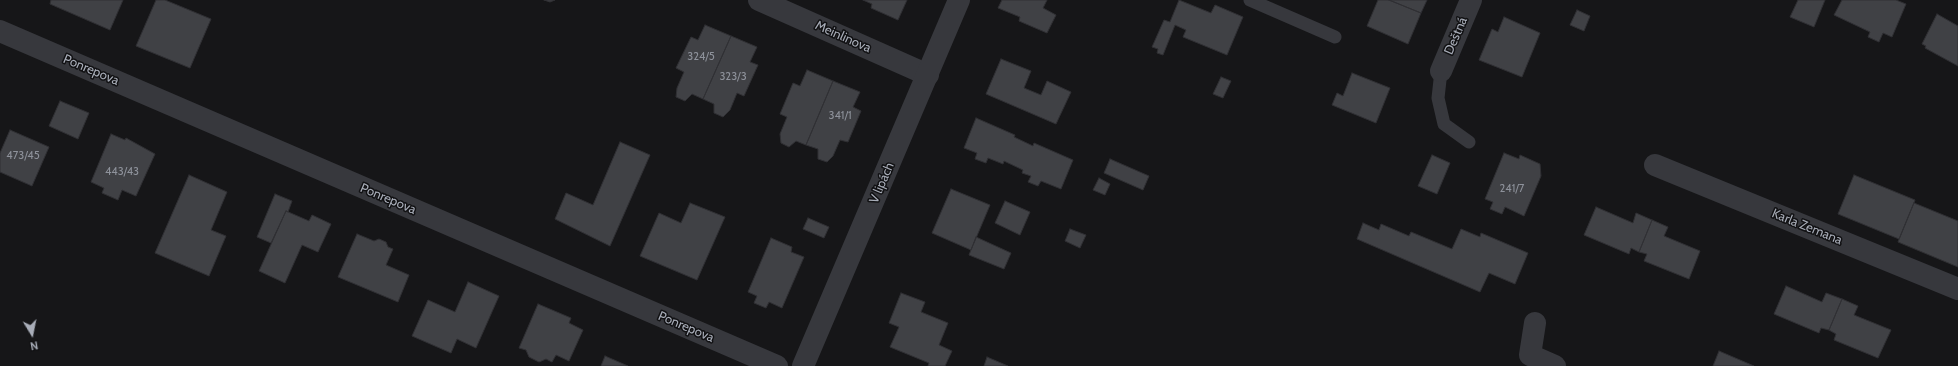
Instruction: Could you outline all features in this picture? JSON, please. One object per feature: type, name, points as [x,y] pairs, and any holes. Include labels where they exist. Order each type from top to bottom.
[{"type":"street","name":"Meinlinova","points":[[759,0],[928,75]]},
{"type":"street","name":"V lipách","points":[[803,366],[959,0]]},
{"type":"street","name":"Deštná","points":[[1441,71],[1471,0]]},
{"type":"street","name":"Ponrepova","points":[[0,31],[777,366]]},
{"type":"street","name":"Karla Zemana","points":[[1655,165],[1958,290]]},
{"type":"street","points":[[1535,323],[1530,355],[1555,366]]},
{"type":"lane","points":[[1250,0],[1335,37]]},
{"type":"lane","points":[[1441,71],[1438,98],[1444,124],[1469,142]]},
{"type":"building","points":[[51,0],[123,0],[110,30],[50,4]]},
{"type":"building","points":[[156,0],[165,0],[211,19],[190,68],[136,46]]},
{"type":"building","points":[[544,0],[555,0],[550,2]]},
{"type":"building","points":[[863,0],[907,0],[898,20],[871,8],[872,4]]},
{"type":"building","points":[[1002,0],[1047,0],[1043,8],[1056,15],[1047,33],[1019,21],[1020,17],[998,8]]},
{"type":"building","points":[[1179,0],[1211,13],[1215,5],[1243,17],[1227,55],[1183,37],[1186,30],[1175,25],[1163,55],[1157,53],[1158,49],[1152,47],[1164,20],[1170,22]]},
{"type":"building","points":[[1378,0],[1389,0],[1421,13],[1408,44],[1367,26]]},
{"type":"building","points":[[1389,0],[1427,0],[1421,13]]},
{"type":"building","points":[[1798,0],[1825,0],[1814,27],[1790,17]]},
{"type":"building","points":[[1842,0],[1896,0],[1906,4],[1892,37],[1883,33],[1879,42],[1868,37],[1870,32],[1834,15]]},
{"type":"building","points":[[1577,10],[1590,16],[1584,31],[1570,25]]},
{"type":"building","points":[[1937,14],[1958,26],[1958,66],[1925,48],[1926,46],[1922,44]]},
{"type":"building","points":[[1504,17],[1540,33],[1522,77],[1479,60],[1492,29],[1498,32]]},
{"type":"building","points":[[705,25],[731,36],[703,99],[692,94],[685,101],[676,97],[677,88],[684,72],[676,68],[691,37],[698,40]]},
{"type":"building","points":[[731,36],[757,47],[750,62],[758,65],[744,96],[737,93],[730,110],[723,117],[714,113],[714,104],[703,99]]},
{"type":"building","points":[[1001,59],[1031,71],[1024,88],[1041,95],[1047,81],[1071,92],[1056,124],[986,94]]},
{"type":"building","points":[[807,70],[833,81],[806,145],[796,141],[789,147],[781,143],[780,134],[787,117],[780,114],[793,83],[800,86]]},
{"type":"building","points":[[1352,73],[1390,88],[1376,123],[1332,105],[1337,93],[1343,96]]},
{"type":"building","points":[[1221,77],[1231,81],[1223,98],[1213,94]]},
{"type":"building","points":[[833,81],[860,92],[853,107],[861,111],[848,142],[840,140],[833,156],[827,162],[818,159],[818,149],[806,145]]},
{"type":"building","points":[[60,101],[89,113],[78,139],[49,126]]},
{"type":"building","points":[[976,118],[1015,135],[1014,137],[1033,146],[1034,143],[1073,160],[1061,189],[1041,181],[1038,186],[1028,182],[1031,176],[1022,173],[1023,170],[1004,161],[1003,164],[988,158],[986,163],[975,159],[977,153],[964,148]]},
{"type":"building","points":[[10,130],[49,147],[32,186],[0,172],[0,153]]},
{"type":"building","points":[[111,134],[125,140],[126,138],[155,154],[136,196],[122,190],[118,200],[102,193],[104,188],[91,182]]},
{"type":"building","points":[[620,142],[650,155],[610,246],[555,219],[566,193],[593,205]]},
{"type":"building","points":[[1504,153],[1519,159],[1520,155],[1540,164],[1541,176],[1524,216],[1505,207],[1502,214],[1490,209],[1493,202],[1485,199]]},
{"type":"building","points":[[1432,155],[1450,163],[1437,194],[1418,186]]},
{"type":"building","points":[[1110,159],[1149,176],[1143,190],[1104,173]]},
{"type":"building","points":[[189,175],[227,192],[211,230],[226,236],[209,276],[155,253]]},
{"type":"building","points":[[1854,175],[1915,200],[1899,239],[1838,214]]},
{"type":"building","points":[[1099,178],[1110,184],[1105,195],[1093,190]]},
{"type":"building","points":[[951,189],[990,205],[971,250],[932,233]]},
{"type":"building","points":[[275,194],[292,201],[288,212],[286,211],[271,243],[257,237]]},
{"type":"building","points":[[1005,201],[1030,212],[1020,235],[995,223]]},
{"type":"building","points":[[690,203],[725,217],[697,280],[640,256],[659,213],[681,223]]},
{"type":"building","points":[[1914,203],[1958,221],[1958,267],[1898,242]]},
{"type":"building","points":[[1596,207],[1633,223],[1636,213],[1652,220],[1639,252],[1631,248],[1629,254],[1584,235]]},
{"type":"building","points":[[286,211],[309,221],[312,215],[331,224],[318,252],[302,245],[285,283],[259,271]]},
{"type":"building","points":[[808,218],[829,227],[824,238],[803,229]]},
{"type":"building","points":[[1652,220],[1668,227],[1664,236],[1700,251],[1689,279],[1644,261],[1647,254],[1639,252]]},
{"type":"building","points":[[1363,223],[1379,230],[1381,224],[1409,236],[1411,232],[1452,249],[1461,229],[1480,237],[1481,233],[1528,253],[1515,284],[1489,273],[1480,292],[1357,239]]},
{"type":"building","points":[[1070,229],[1086,235],[1080,248],[1065,241]]},
{"type":"building","points":[[357,234],[374,241],[379,239],[386,242],[388,247],[393,249],[386,265],[409,275],[398,302],[338,277]]},
{"type":"building","points":[[976,237],[1011,253],[1004,269],[969,255]]},
{"type":"building","points":[[771,238],[792,247],[791,252],[804,257],[782,308],[769,302],[766,308],[754,303],[757,296],[748,292]]},
{"type":"building","points":[[468,282],[499,296],[476,348],[457,339],[451,353],[412,336],[428,300],[455,312]]},
{"type":"building","points":[[1786,286],[1822,302],[1826,293],[1842,299],[1829,330],[1821,328],[1819,333],[1774,314]]},
{"type":"building","points":[[901,293],[925,302],[921,312],[948,323],[939,345],[952,351],[945,366],[928,366],[929,363],[890,347],[899,327],[889,323]]},
{"type":"building","points":[[1842,299],[1858,306],[1854,315],[1891,330],[1878,358],[1834,340],[1836,334],[1829,330]]},
{"type":"building","points":[[538,304],[571,318],[569,323],[583,330],[569,361],[556,355],[552,362],[546,359],[539,362],[529,357],[526,350],[519,348]]},
{"type":"building","points":[[1719,351],[1754,366],[1713,366]]},
{"type":"building","points":[[605,356],[628,366],[601,366]]},
{"type":"building","points":[[987,357],[1008,366],[984,366]]}]
